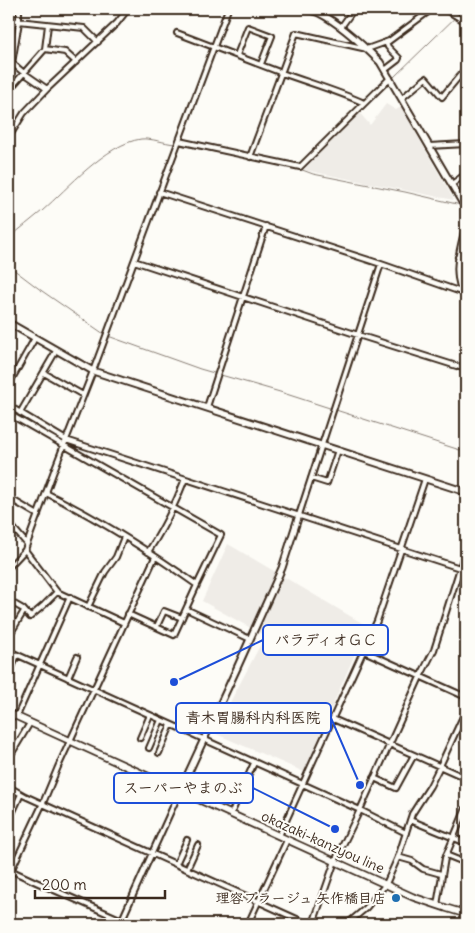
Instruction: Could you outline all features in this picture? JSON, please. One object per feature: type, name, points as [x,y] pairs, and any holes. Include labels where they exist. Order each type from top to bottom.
[{"type":"main road","name":"okazaki-kanzyou line","points":[[9,713],[413,897],[466,914]]},
{"type":"street","points":[[19,9],[19,22],[10,63],[47,90]]},
{"type":"street","points":[[9,137],[11,129],[24,113],[117,23],[128,9]]},
{"type":"street","points":[[9,566],[25,550],[228,9]]},
{"type":"street","points":[[304,9],[320,11],[380,62],[466,209]]},
{"type":"street","points":[[341,28],[354,9]]},
{"type":"street","points":[[250,156],[296,33],[367,49],[386,42],[432,9]]},
{"type":"street","points":[[445,9],[466,22]]},
{"type":"street","points":[[9,20],[84,28],[98,42]]},
{"type":"street","points":[[9,90],[45,49],[48,25]]},
{"type":"street","points":[[237,55],[248,28],[272,36],[261,64]]},
{"type":"street","points":[[177,33],[364,104]]},
{"type":"street","points":[[386,42],[388,48],[399,58],[386,70]]},
{"type":"street","points":[[45,49],[65,52],[76,62]]},
{"type":"street","points":[[402,98],[426,78],[442,97],[466,68]]},
{"type":"street","points":[[178,143],[300,167],[390,78]]},
{"type":"street","points":[[430,146],[466,144]]},
{"type":"street","points":[[452,184],[466,174]]},
{"type":"street","points":[[159,192],[461,292]]},
{"type":"street","points":[[466,224],[457,263],[457,274],[461,292],[466,299]]},
{"type":"street","points":[[207,408],[266,226]]},
{"type":"street","points":[[458,257],[466,263]]},
{"type":"street","points":[[134,261],[358,336],[466,369]]},
{"type":"street","points":[[120,922],[282,568],[381,264]]},
{"type":"street","points":[[9,323],[93,371],[466,492]]},
{"type":"street","points":[[9,384],[35,338]]},
{"type":"street","points":[[20,413],[56,351]]},
{"type":"street","points":[[44,372],[83,395]]},
{"type":"street","points":[[9,406],[66,440],[466,570]]},
{"type":"street","points":[[9,414],[221,535],[174,635],[158,626],[128,614]]},
{"type":"street","points":[[311,478],[327,483],[338,450]]},
{"type":"street","points":[[280,836],[378,621],[424,478]]},
{"type":"street","points":[[148,552],[174,508],[185,479]]},
{"type":"street","points":[[46,493],[124,537],[197,585]]},
{"type":"street","points":[[9,498],[38,514]]},
{"type":"street","points":[[9,523],[27,544]]},
{"type":"street","points":[[88,606],[105,572],[116,557],[124,537]]},
{"type":"street","points":[[313,924],[335,861],[420,676],[434,650],[466,549]]},
{"type":"street","points":[[25,550],[57,592],[124,623]]},
{"type":"street","points":[[9,876],[10,870],[43,803],[155,557]]},
{"type":"street","points":[[9,601],[30,617],[57,592]]},
{"type":"street","points":[[17,716],[70,597]]},
{"type":"street","points":[[186,609],[250,639]]},
{"type":"street","points":[[9,636],[24,611]]},
{"type":"street","points":[[158,626],[164,611],[182,618]]},
{"type":"street","points":[[9,651],[360,810],[406,833]]},
{"type":"street","points":[[364,651],[466,698]]},
{"type":"street","points":[[9,675],[17,655]]},
{"type":"street","points":[[68,678],[77,657]]},
{"type":"street","points":[[347,924],[366,908],[386,884],[398,857],[412,814],[430,786],[466,710]]},
{"type":"street","points":[[140,738],[150,716]]},
{"type":"street","points":[[333,719],[466,778]]},
{"type":"street","points":[[149,748],[161,720]]},
{"type":"street","points":[[9,758],[30,723]]},
{"type":"street","points":[[159,753],[171,725]]},
{"type":"street","points":[[374,778],[396,788],[414,755]]},
{"type":"street","points":[[231,814],[254,762]]},
{"type":"street","points":[[9,787],[308,924]]},
{"type":"street","points":[[9,820],[21,794]]},
{"type":"street","points":[[437,905],[446,854],[466,808]]},
{"type":"street","points":[[410,820],[466,843]]},
{"type":"street","points":[[176,864],[187,840]]},
{"type":"street","points":[[248,924],[287,840]]},
{"type":"street","points":[[187,869],[198,845]]},
{"type":"street","points":[[446,854],[466,863]]},
{"type":"street","points":[[398,857],[412,861],[423,869],[441,874]]},
{"type":"street","points":[[10,870],[120,922],[132,924]]},
{"type":"shaded area","points":[[386,104],[396,110],[401,107],[454,200],[304,170],[358,111],[370,125]]},
{"type":"shaded area","points":[[228,544],[367,626],[304,772],[214,733],[265,636],[202,601]]},
{"type":"waterway","points":[[393,78],[464,9]]},
{"type":"waterway","points":[[366,104],[379,91]]},
{"type":"waterway","points":[[9,238],[42,211],[88,168],[114,149],[141,139],[175,144]]},
{"type":"waterway","points":[[179,145],[297,168],[313,174],[461,205]]},
{"type":"waterway","points":[[9,266],[104,334]]},
{"type":"waterway","points":[[108,336],[200,369],[280,392],[466,452]]},
{"type":"place","name":"パラディオＧＣ","points":[[174,682]]},
{"type":"place","name":"青木胃腸科内科医院","points":[[360,785]]},
{"type":"place","name":"スーパーやまのぶ","points":[[335,829]]},
{"type":"place","name":"理容プラージュ 矢作橋目店","points":[[396,898]]}]
